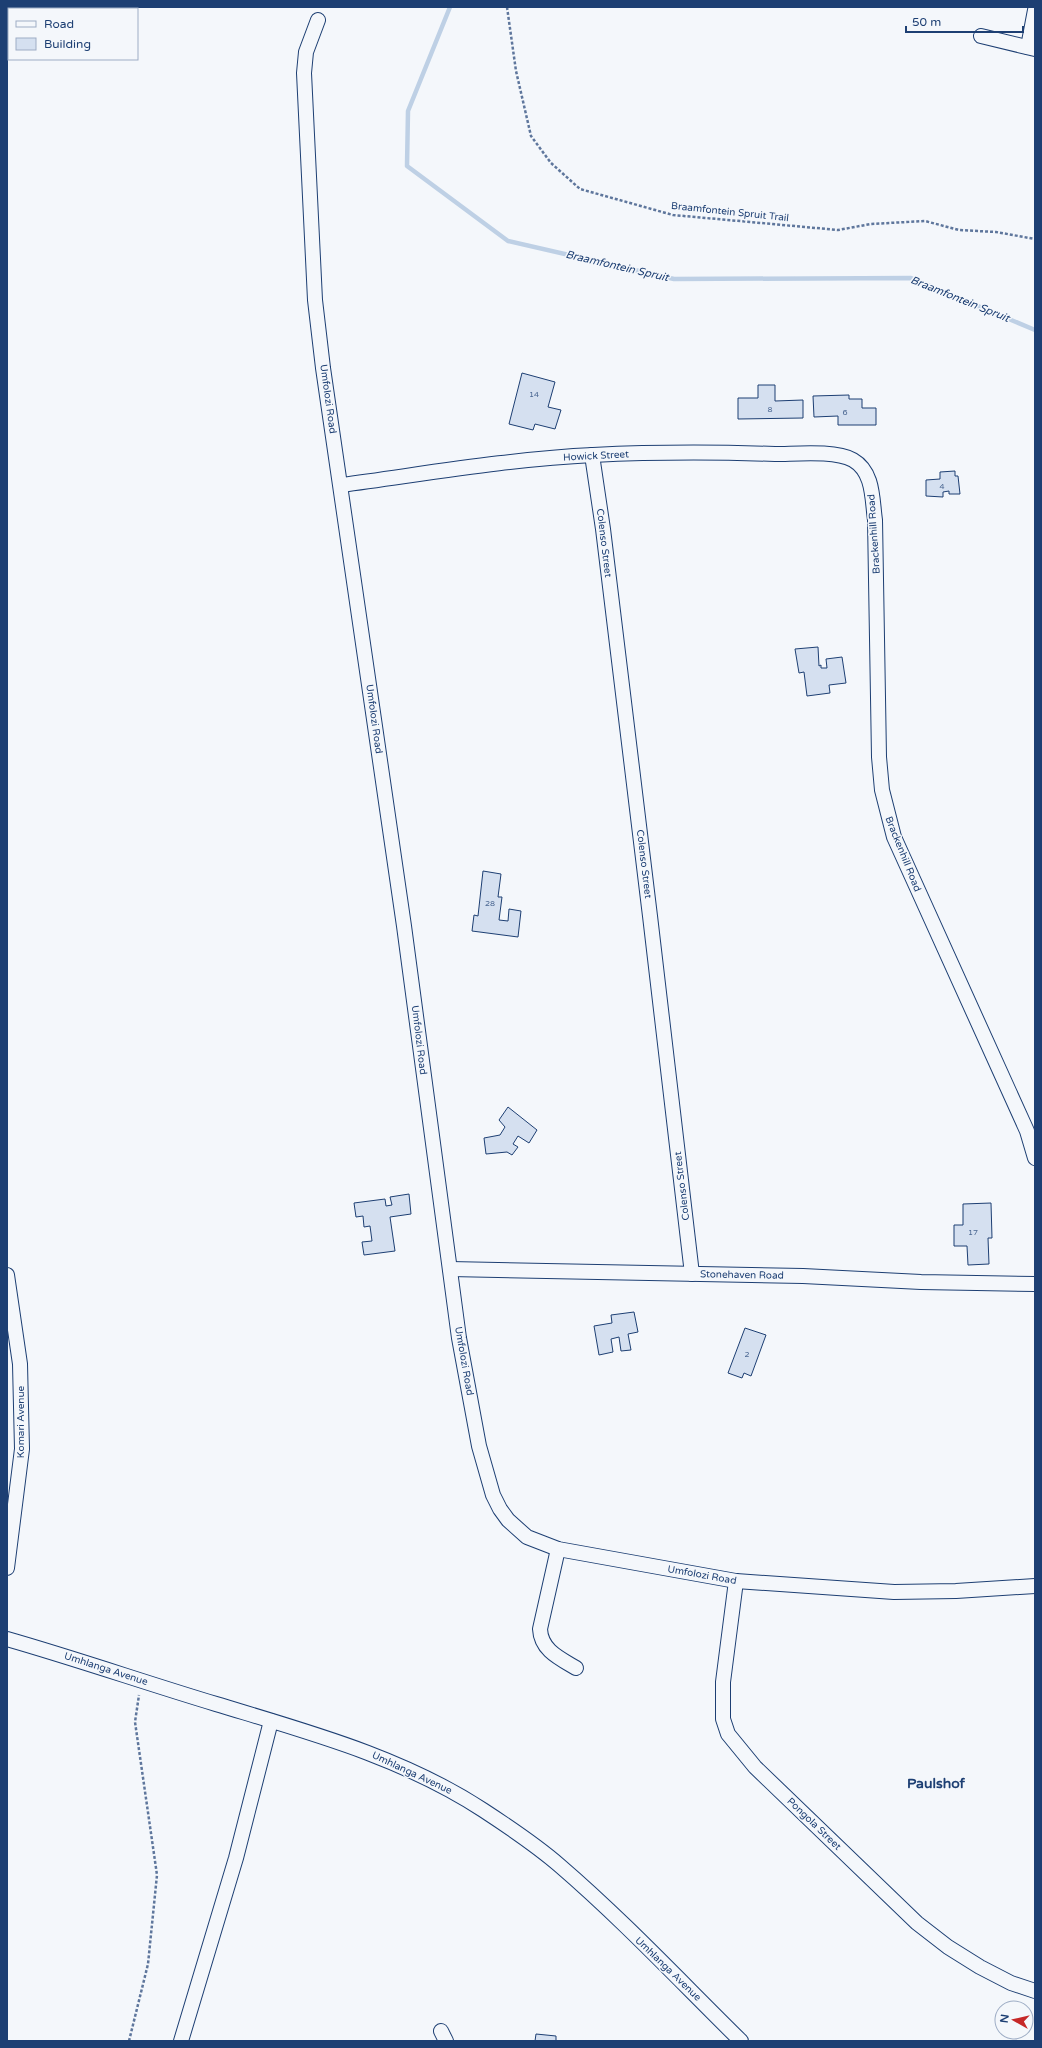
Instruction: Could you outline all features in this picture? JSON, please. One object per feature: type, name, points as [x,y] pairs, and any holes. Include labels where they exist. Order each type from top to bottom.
[{"type":"street","points":[[981,36],[1032,48],[1035,10]]},
{"type":"street","name":"Umfolozi Road","points":[[318,20],[306,52],[304,73],[307,165],[315,300],[404,926],[459,1338],[479,1446],[493,1495],[500,1509],[527,1538],[558,1549],[736,1581],[894,1592],[956,1591],[1035,1586]]},
{"type":"street","name":"Howick Street","points":[[341,485],[496,464],[592,455],[746,453],[827,455],[853,460]]},
{"type":"street","name":"Colenso Street","points":[[592,455],[603,529],[650,908],[692,1274]]},
{"type":"street","name":"Brackenhill Road","points":[[853,460],[862,467],[868,476],[871,486],[875,520],[879,758],[882,790],[887,814],[912,879],[1027,1131],[1035,1158]]},
{"type":"street","name":"Stonehaven Road","points":[[450,1268],[803,1276],[921,1282],[1035,1284]]},
{"type":"street","name":"Komari Avenue","points":[[7,1275],[20,1364],[22,1442],[19,1485],[7,1568]]},
{"type":"street","points":[[558,1549],[540,1629],[540,1637],[543,1644],[549,1651],[576,1668]]},
{"type":"street","name":"Pongola Street","points":[[736,1581],[723,1682],[723,1719],[728,1734],[755,1767],[917,1923],[948,1947],[980,1967],[1011,1983],[1035,1991]]},
{"type":"street","name":"Umhlanga Avenue","points":[[7,1639],[86,1662],[141,1681],[362,1750],[445,1787],[481,1809],[558,1863],[742,2041]]},
{"type":"street","points":[[181,2041],[236,1858],[271,1721]]},
{"type":"path","name":"Braamfontein Spruit Trail","points":[[507,7],[516,71],[531,136],[551,163],[580,189],[673,216],[838,230],[871,224],[925,222],[959,230],[996,232],[1035,239]]},
{"type":"path","points":[[128,2041],[148,1964],[157,1875],[135,1722],[141,1681]]},
{"type":"building","points":[[522,373],[555,382],[548,407],[561,410],[555,429],[535,424],[533,430],[509,424]]},
{"type":"building","points":[[758,385],[775,385],[775,401],[803,400],[803,418],[738,419],[738,398],[758,398]]},
{"type":"building","points":[[849,395],[849,399],[862,399],[862,408],[876,408],[876,425],[838,425],[838,416],[814,417],[813,396]]},
{"type":"building","points":[[955,471],[955,476],[958,476],[960,494],[949,494],[949,491],[943,492],[943,497],[926,496],[926,480],[940,479],[940,472]]},
{"type":"building","points":[[818,647],[819,666],[821,665],[821,668],[827,668],[826,659],[842,657],[846,683],[829,685],[830,693],[807,696],[804,672],[799,673],[795,649]]},
{"type":"building","points":[[483,871],[501,874],[498,897],[502,897],[499,920],[508,921],[509,909],[521,911],[518,937],[472,931],[474,915],[478,916]]},
{"type":"building","points":[[508,1107],[537,1130],[529,1143],[518,1136],[513,1144],[518,1147],[512,1155],[507,1152],[486,1154],[484,1138],[500,1135],[505,1127],[499,1120]]},
{"type":"building","points":[[409,1194],[411,1214],[390,1217],[395,1251],[364,1255],[362,1242],[372,1241],[370,1226],[364,1227],[363,1216],[356,1217],[354,1203],[385,1199],[386,1206],[392,1205],[390,1197]]},
{"type":"building","points":[[991,1203],[992,1238],[988,1238],[989,1264],[968,1265],[967,1246],[954,1246],[954,1225],[963,1225],[963,1204]]},
{"type":"building","points":[[634,1312],[638,1332],[628,1334],[631,1350],[621,1351],[619,1337],[611,1339],[613,1352],[599,1355],[594,1326],[612,1323],[611,1315]]},
{"type":"building","points":[[745,1328],[766,1335],[751,1376],[744,1373],[742,1378],[728,1373]]},
{"type":"building","points":[[536,2034],[556,2036],[556,2041],[535,2041]]},
{"type":"waterway","name":"Braamfontein Spruit","points":[[450,7],[408,111],[407,166],[508,241],[674,279],[911,278],[1035,330]]},
{"type":"district","name":"Paulshof","points":[[936,1783]]}]
